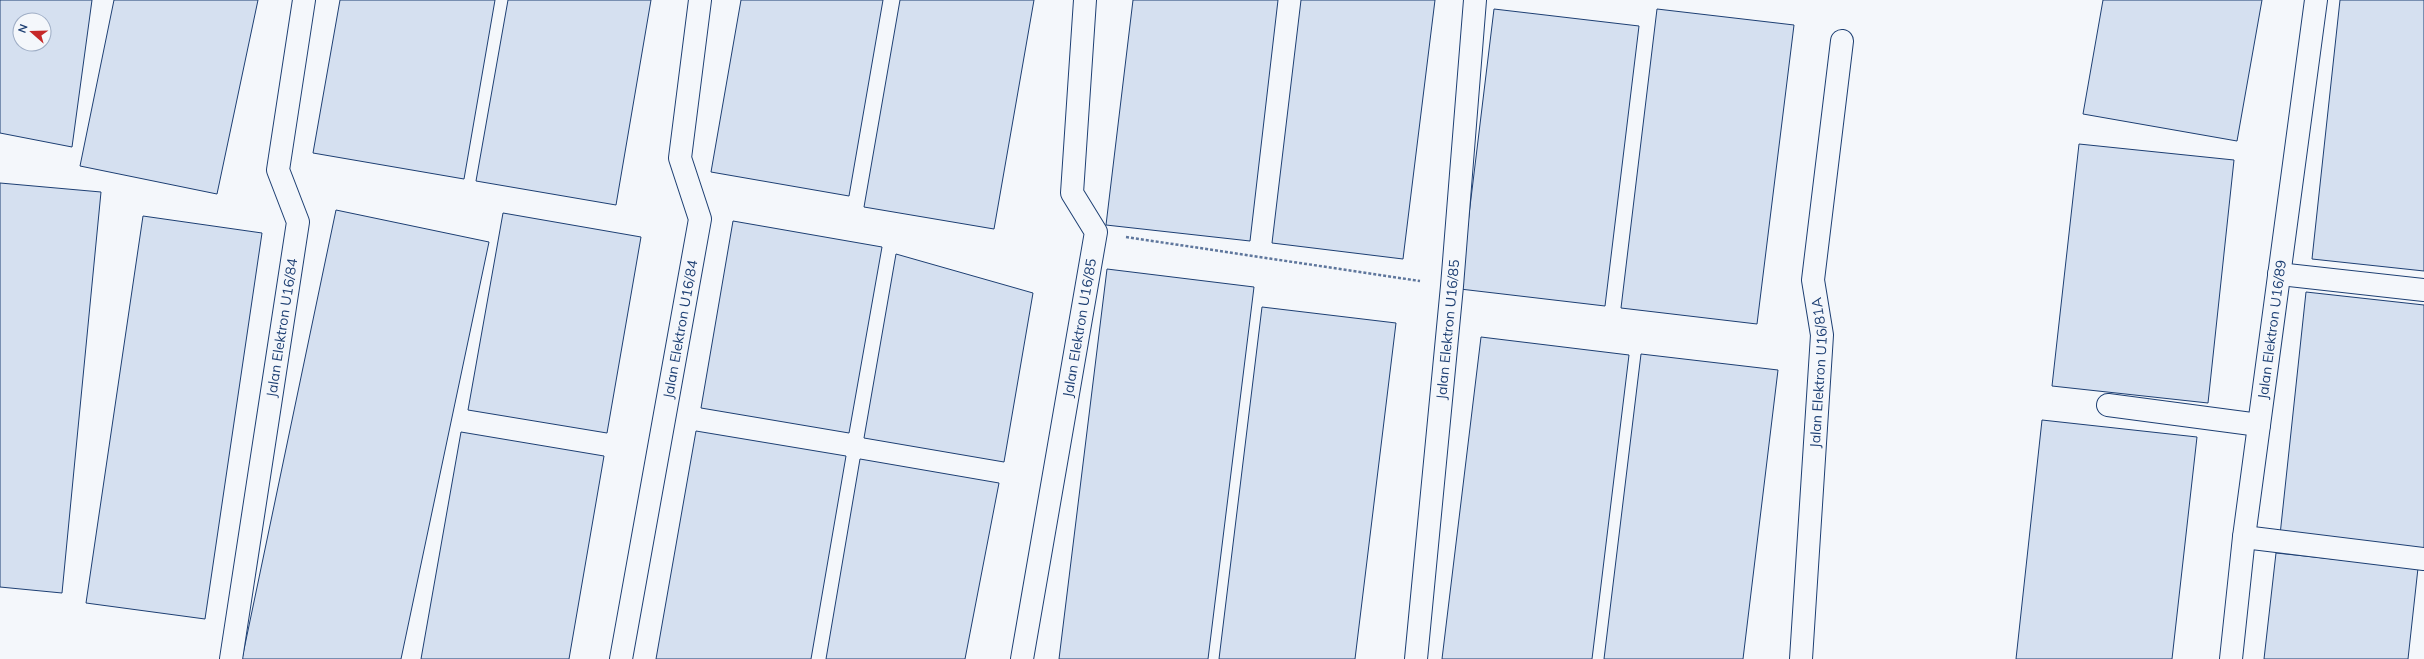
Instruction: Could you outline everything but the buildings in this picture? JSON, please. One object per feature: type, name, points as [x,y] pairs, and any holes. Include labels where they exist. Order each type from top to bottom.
[{"type":"street","name":"Jalan Elektron U16/84","points":[[231,659],[298,222],[278,170],[304,0]]},
{"type":"street","name":"Jalan Elektron U16/84","points":[[621,659],[700,219],[680,158],[700,0]]},
{"type":"street","points":[[1084,0],[1072,193],[1096,232]]},
{"type":"street","name":"Jalan Elektron U16/85","points":[[1416,659],[1452,286],[1475,0]]},
{"type":"street","name":"Jalan Elektron U16/89","points":[[2231,659],[2244,537],[2316,0]]},
{"type":"street","name":"Jalan Elektron U16/81A","points":[[1801,659],[1822,335],[1813,280],[1842,41]]},
{"type":"street","name":"Jalan Elektron U16/85","points":[[1022,659],[1096,232]]},
{"type":"street","points":[[2279,274],[2424,290]]},
{"type":"street","points":[[2108,405],[2259,425]]},
{"type":"street","points":[[2244,537],[2424,559]]},
{"type":"path","points":[[1096,232],[1452,286]]}]
